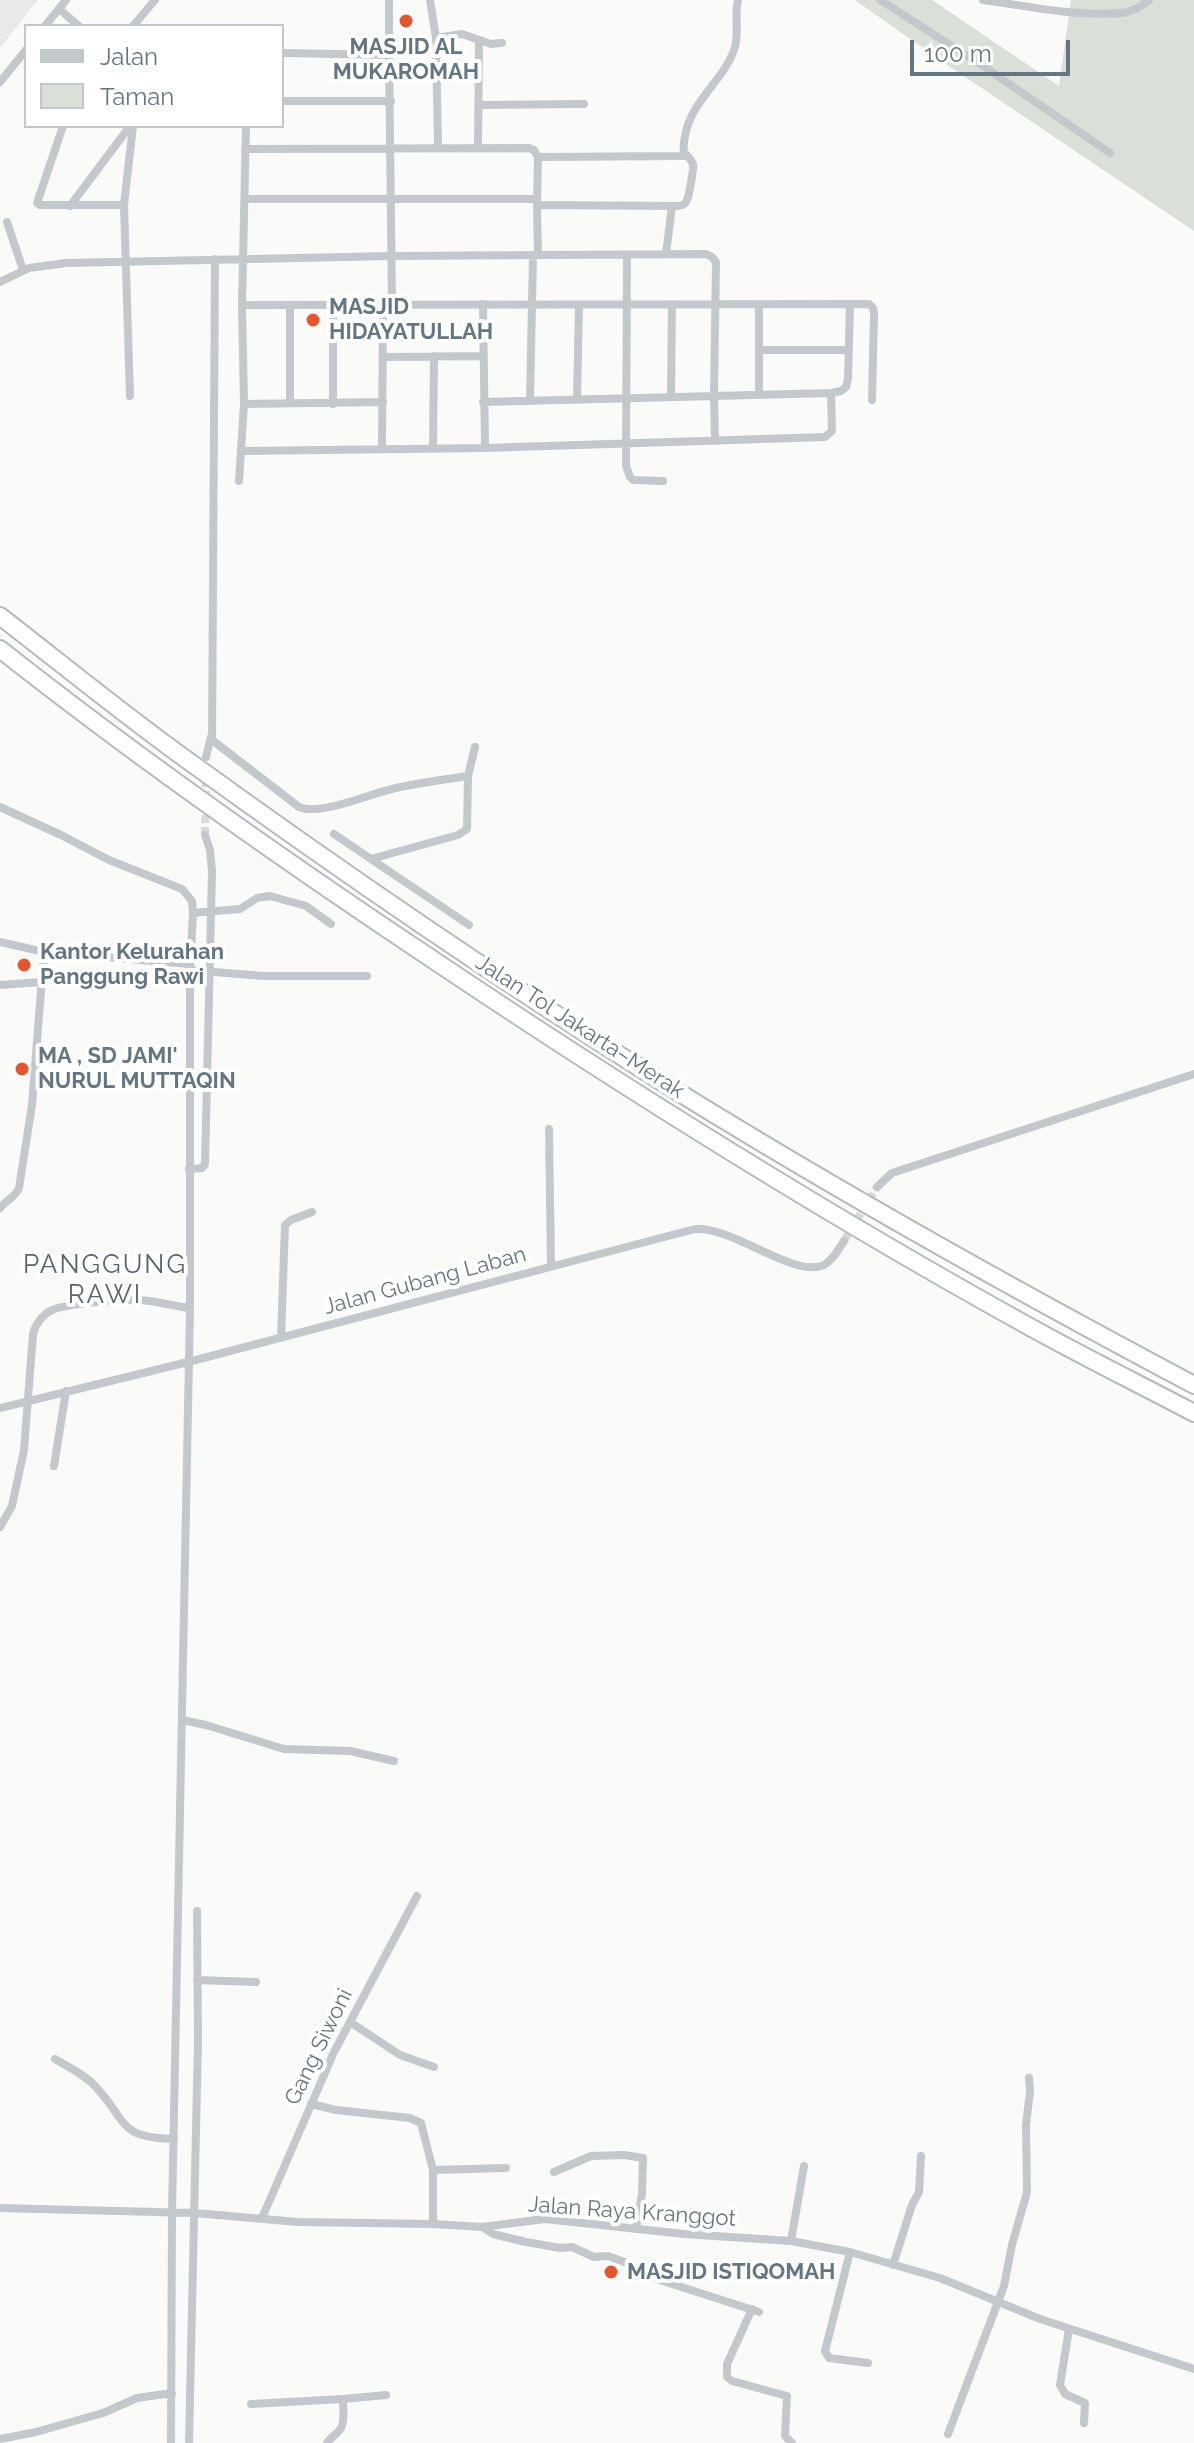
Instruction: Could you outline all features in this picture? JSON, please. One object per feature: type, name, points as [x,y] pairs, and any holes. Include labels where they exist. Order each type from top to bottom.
[{"type":"highway","name":"Jalan Tol Jakarta–Merak","points":[[0,616],[184,758],[422,926],[654,1077],[895,1222],[1194,1385]]},
{"type":"highway","name":"Jalan Tol Jakarta–Merak","points":[[0,649],[187,790],[570,1053],[833,1214],[1030,1327],[1194,1413]]},
{"type":"street","points":[[47,24],[66,0]]},
{"type":"street","points":[[135,24],[155,0]]},
{"type":"street","points":[[382,448],[383,357],[391,256],[389,0]]},
{"type":"street","points":[[430,0],[436,38],[438,147]]},
{"type":"street","points":[[684,156],[686,127],[692,113],[736,46],[738,0]]},
{"type":"street","points":[[880,0],[1110,153]]},
{"type":"street","points":[[983,0],[1082,12],[1122,13],[1139,8],[1149,0]]},
{"type":"street","points":[[59,9],[77,24]]},
{"type":"street","points":[[436,38],[462,34],[491,44],[502,43]]},
{"type":"street","points":[[478,148],[479,41]]},
{"type":"street","points":[[0,82],[24,52]]},
{"type":"street","points":[[284,53],[389,55]]},
{"type":"street","points":[[284,101],[391,101]]},
{"type":"street","points":[[479,105],[584,104]]},
{"type":"street","points":[[62,128],[37,203],[124,205]]},
{"type":"street","points":[[70,206],[129,128]]},
{"type":"street","points":[[130,396],[124,205],[131,128]]},
{"type":"street","points":[[239,481],[244,404],[242,305],[246,128]]},
{"type":"street","points":[[245,149],[438,147],[534,150],[538,157],[530,401]]},
{"type":"street","points":[[245,199],[391,198],[683,206],[687,201],[694,167],[684,156],[538,157]]},
{"type":"street","points":[[666,254],[672,206]]},
{"type":"street","points":[[7,222],[23,270]]},
{"type":"street","points":[[0,282],[23,270],[66,263],[244,258],[706,254],[714,258],[715,441]]},
{"type":"street","points":[[627,255],[626,466],[633,480],[663,481]]},
{"type":"street","points":[[206,757],[211,737],[209,260]]},
{"type":"street","points":[[483,304],[485,448]]},
{"type":"street","points":[[671,397],[672,304]]},
{"type":"street","points":[[242,305],[869,304],[873,308],[872,400]]},
{"type":"street","points":[[290,305],[290,403]]},
{"type":"street","points":[[577,400],[579,305]]},
{"type":"street","points":[[759,305],[759,394]]},
{"type":"street","points":[[483,402],[841,391],[846,387],[850,305]]},
{"type":"street","points":[[333,306],[333,404]]},
{"type":"street","points":[[759,350],[849,350]]},
{"type":"street","points":[[433,448],[434,356]]},
{"type":"street","points":[[383,357],[483,356]]},
{"type":"street","points":[[242,451],[485,448],[825,437],[832,431],[831,393]]},
{"type":"street","points":[[244,404],[383,402]]},
{"type":"street","points":[[211,737],[303,809],[332,806],[392,789],[468,776]]},
{"type":"street","points":[[371,859],[466,831],[468,776],[475,747]]},
{"type":"street","points":[[0,807],[109,860],[182,889],[204,913],[209,972],[205,1164],[202,1168],[189,1169]]},
{"type":"street","points":[[334,834],[469,925]]},
{"type":"street","points":[[171,2443],[174,2139],[180,2041],[193,969],[211,858],[205,835]]},
{"type":"street","points":[[204,913],[240,909],[257,898],[270,896],[306,906],[331,924]]},
{"type":"street","points":[[0,942],[44,952],[209,972],[263,976],[367,976]]},
{"type":"street","points":[[1,1205],[14,1197],[19,1188],[32,1105],[44,952]]},
{"type":"street","points":[[0,985],[41,982]]},
{"type":"street","points":[[877,1187],[892,1173],[1194,1074]]},
{"type":"street","points":[[549,1129],[551,1266]]},
{"type":"street","points":[[281,1338],[285,1225],[312,1212]]},
{"type":"street","name":"Jalan Gubang Laban","points":[[0,1408],[695,1229],[718,1231],[807,1268],[823,1265],[844,1241]]},
{"type":"street","points":[[0,1527],[15,1497],[24,1450],[33,1334],[48,1311],[67,1305],[139,1300],[190,1308]]},
{"type":"street","points":[[54,1466],[66,1391]]},
{"type":"street","points":[[182,1720],[284,1749],[350,1751],[394,1761]]},
{"type":"street","name":"Gang Siwoni","points":[[262,2218],[334,2052],[417,1896]]},
{"type":"street","points":[[189,2443],[197,1911]]},
{"type":"street","points":[[197,1980],[256,1982]]},
{"type":"street","points":[[350,2022],[400,2055],[434,2067]]},
{"type":"street","points":[[180,2041],[196,2041]]},
{"type":"street","points":[[55,2059],[87,2078],[133,2132],[146,2138],[174,2139]]},
{"type":"street","points":[[948,2434],[1004,2286],[1027,2192],[1029,2078]]},
{"type":"street","points":[[311,2104],[417,2120],[423,2126],[433,2170],[433,2224]]},
{"type":"street","points":[[554,2172],[591,2156],[643,2158],[642,2194],[636,2229]]},
{"type":"street","points":[[893,2265],[919,2192],[921,2156]]},
{"type":"street","points":[[791,2241],[804,2166]]},
{"type":"street","points":[[433,2170],[506,2168]]},
{"type":"street","name":"Jalan Raya Kranggot","points":[[0,2208],[193,2213],[298,2222],[482,2227],[545,2219],[684,2234],[791,2241],[850,2252],[940,2278],[1069,2329],[1194,2369]]},
{"type":"street","points":[[482,2227],[493,2234],[526,2242],[572,2247],[594,2257],[608,2256],[638,2267],[660,2280],[756,2311],[727,2364],[727,2377],[787,2396],[785,2436],[792,2443]]},
{"type":"street","points":[[850,2252],[825,2351],[829,2358],[868,2363]]},
{"type":"street","points":[[1069,2329],[1060,2385],[1065,2394],[1085,2403],[1084,2423]]},
{"type":"street","points":[[0,2439],[72,2423],[137,2398],[172,2393]]},
{"type":"street","points":[[251,2404],[386,2395]]},
{"type":"street","points":[[327,2443],[342,2428],[343,2399]]},
{"type":"shaded area","points":[[0,0],[38,0],[0,48]]},
{"type":"green space","points":[[855,0],[932,0],[1059,86],[1071,0],[1194,0],[1194,231],[940,60]]},
{"type":"tunnel","points":[[205,835],[206,773]]},
{"type":"tunnel","points":[[844,1241],[877,1187]]},
{"type":"place","name":"MASJID AL MUKAROMAH","points":[[406,21]]},
{"type":"place","name":"MASJID HIDAYATULLAH","points":[[313,320]]},
{"type":"place","name":"Kantor Kelurahan Panggung Rawi","points":[[24,965]]},
{"type":"place","name":"MA , SD JAMI' NURUL MUTTAQIN","points":[[22,1069]]},
{"type":"place","name":"MASJID ISTIQOMAH","points":[[611,2272]]},
{"type":"district","name":"PANGGUNG RAWI","points":[[105,1280]]}]
